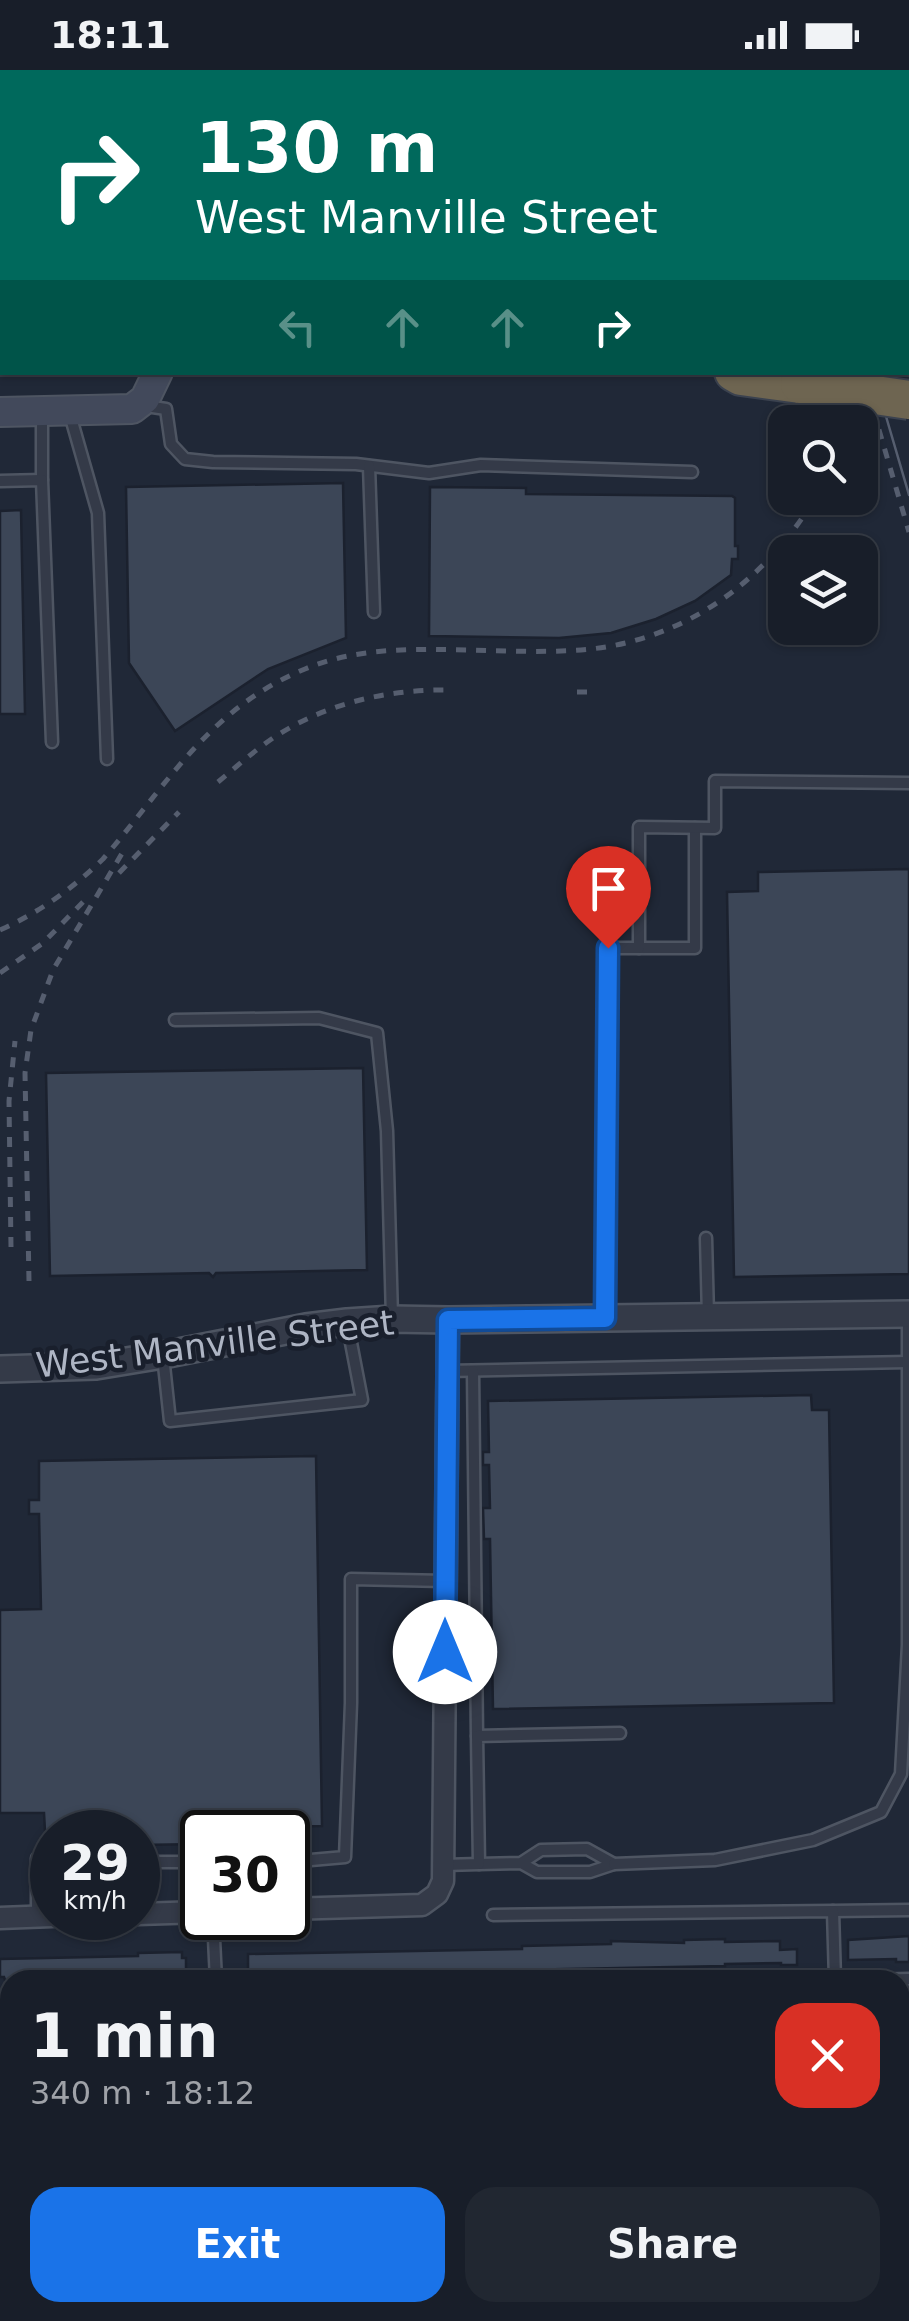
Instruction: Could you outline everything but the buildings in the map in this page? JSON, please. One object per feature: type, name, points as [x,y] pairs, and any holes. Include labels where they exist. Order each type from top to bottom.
[{"type":"highway","points":[[738,375],[909,400]]},
{"type":"main road","points":[[0,412],[132,409],[140,405],[156,375]]},
{"type":"street","name":"West Manville Street","points":[[0,1370],[96,1366],[306,1327],[392,1319],[908,1314]]},
{"type":"street","points":[[310,1909],[422,1906],[436,1894],[443,1881],[448,1320]]},
{"type":"street","points":[[0,1918],[30,1917]]},
{"type":"lane","points":[[140,405],[166,409],[171,444],[184,459],[369,466],[429,473],[481,465],[692,472]]},
{"type":"lane","points":[[52,742],[42,480],[55,410]]},
{"type":"lane","points":[[55,410],[98,513],[107,759]]},
{"type":"lane","points":[[369,466],[374,612]]},
{"type":"lane","points":[[0,480],[42,480]]},
{"type":"lane","points":[[639,948],[639,826],[715,828],[715,782],[909,782]]},
{"type":"lane","points":[[605,1318],[608,948],[701,948],[695,828]]},
{"type":"lane","points":[[175,1020],[319,1018],[377,1033],[387,1131],[392,1319]]},
{"type":"lane","points":[[706,1238],[708,1317]]},
{"type":"lane","points":[[520,1863],[536,1872],[590,1872],[614,1864],[715,1860],[813,1840],[881,1812],[901,1774],[908,1645],[908,1314]]},
{"type":"lane","points":[[163,1356],[170,1421],[362,1400],[347,1322]]},
{"type":"lane","points":[[448,1371],[908,1362]]},
{"type":"lane","points":[[473,1370],[479,1864]]},
{"type":"lane","points":[[310,1860],[345,1857],[351,1578],[446,1580]]},
{"type":"lane","points":[[477,1736],[620,1733]]},
{"type":"lane","points":[[444,1865],[520,1863],[541,1850],[587,1849],[614,1864]]},
{"type":"lane","points":[[493,1915],[909,1910]]},
{"type":"lane","points":[[834,1912],[836,1970]]},
{"type":"lane","points":[[214,1940],[216,1970]]},
{"type":"tram line","points":[[874,375],[909,495]]},
{"type":"railway","points":[[845,405],[848,375]]},
{"type":"railway","points":[[863,375],[909,532]]},
{"type":"railway","points":[[0,930],[42,908],[91,870],[192,751],[242,705],[271,685],[325,662],[365,653],[428,649],[576,650],[626,643],[692,618],[721,600],[773,555],[804,515]]},
{"type":"railway","points":[[218,782],[273,738],[336,707],[404,692],[451,690]]},
{"type":"railway","points":[[577,692],[589,692]]},
{"type":"railway","points":[[119,873],[179,812]]},
{"type":"railway","points":[[29,1281],[25,1073],[31,1030],[53,970],[124,850]]},
{"type":"railway","points":[[0,973],[43,943],[83,902]]},
{"type":"railway","points":[[11,1247],[9,1101],[15,1041]]},
{"type":"route","points":[[445,1652],[448,1320],[605,1318],[608,948]]}]
